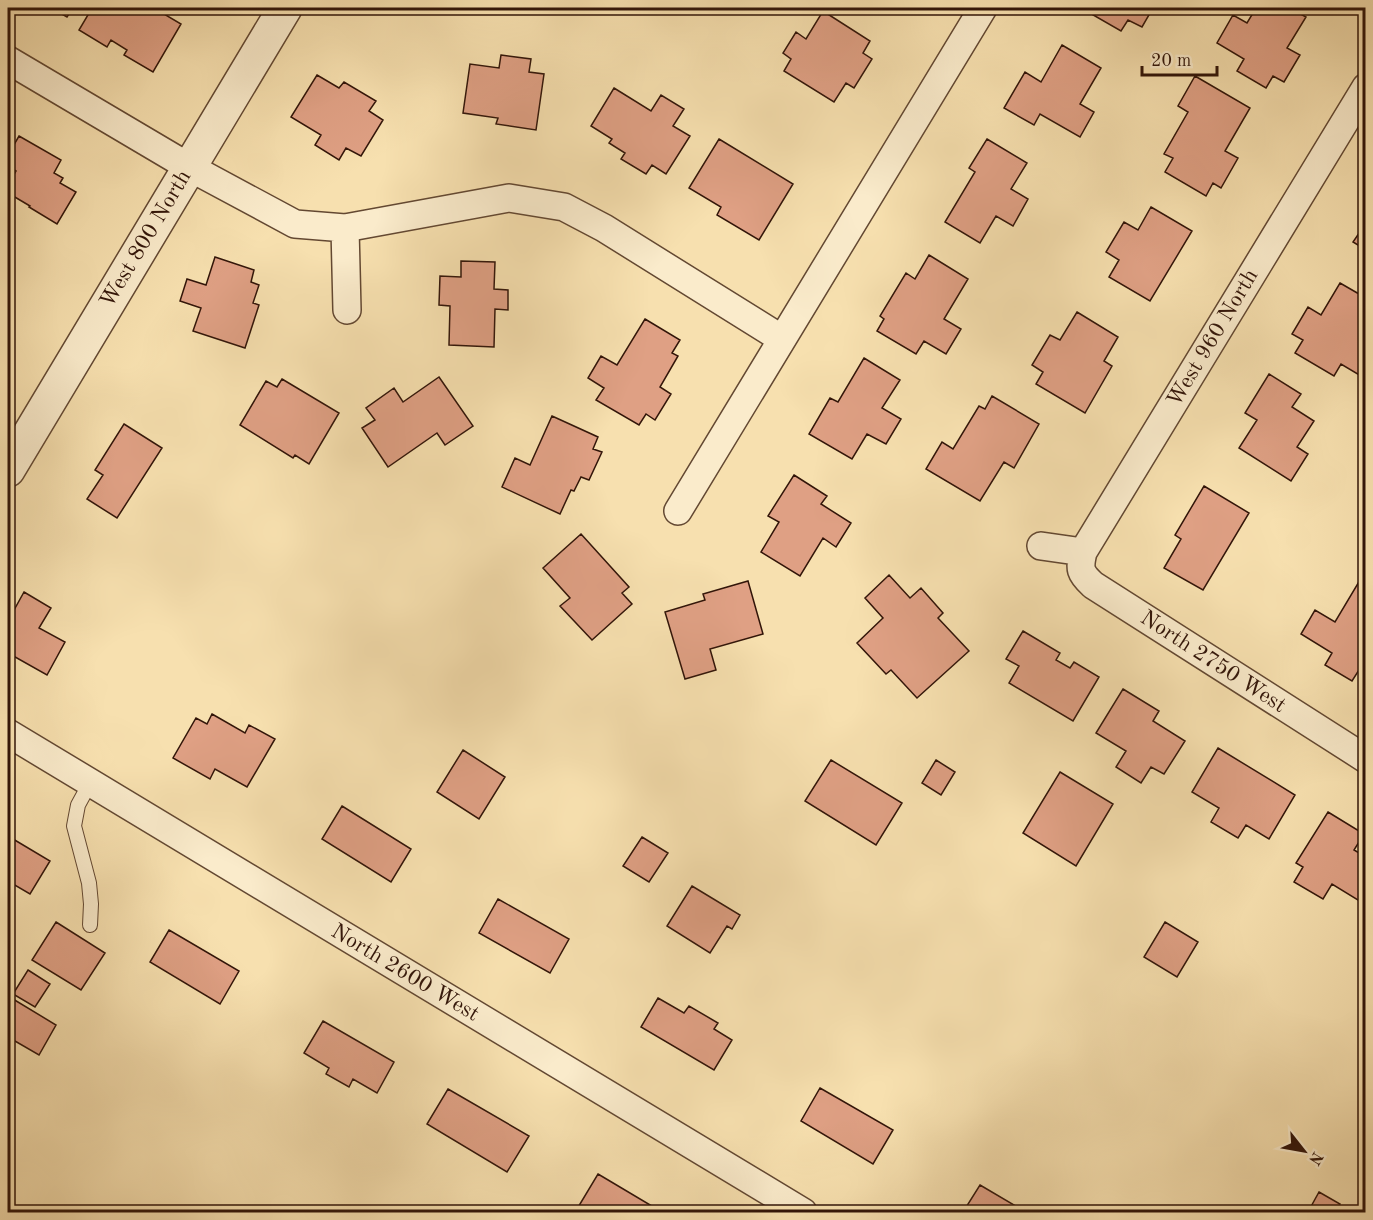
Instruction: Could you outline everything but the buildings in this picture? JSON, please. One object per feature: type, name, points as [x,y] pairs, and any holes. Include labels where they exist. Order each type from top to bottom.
[{"type":"street","name":"West 800 North","points":[[8,470],[285,8]]},
{"type":"street","points":[[678,511],[983,8]]},
{"type":"street","points":[[8,60],[189,167],[295,224],[345,228],[509,198],[564,207],[604,228],[782,339]]},
{"type":"street","name":"West 960 North","points":[[1083,552],[1365,87]]},
{"type":"street","points":[[345,228],[347,310]]},
{"type":"street","points":[[1041,546],[1083,552]]},
{"type":"street","name":"North 2750 West","points":[[1083,552],[1080,564],[1082,575],[1093,585],[1365,759]]},
{"type":"street","name":"North 2600 West","points":[[8,733],[803,1212]]},
{"type":"lane","points":[[90,783],[78,804],[74,826],[89,883],[90,925]]}]
